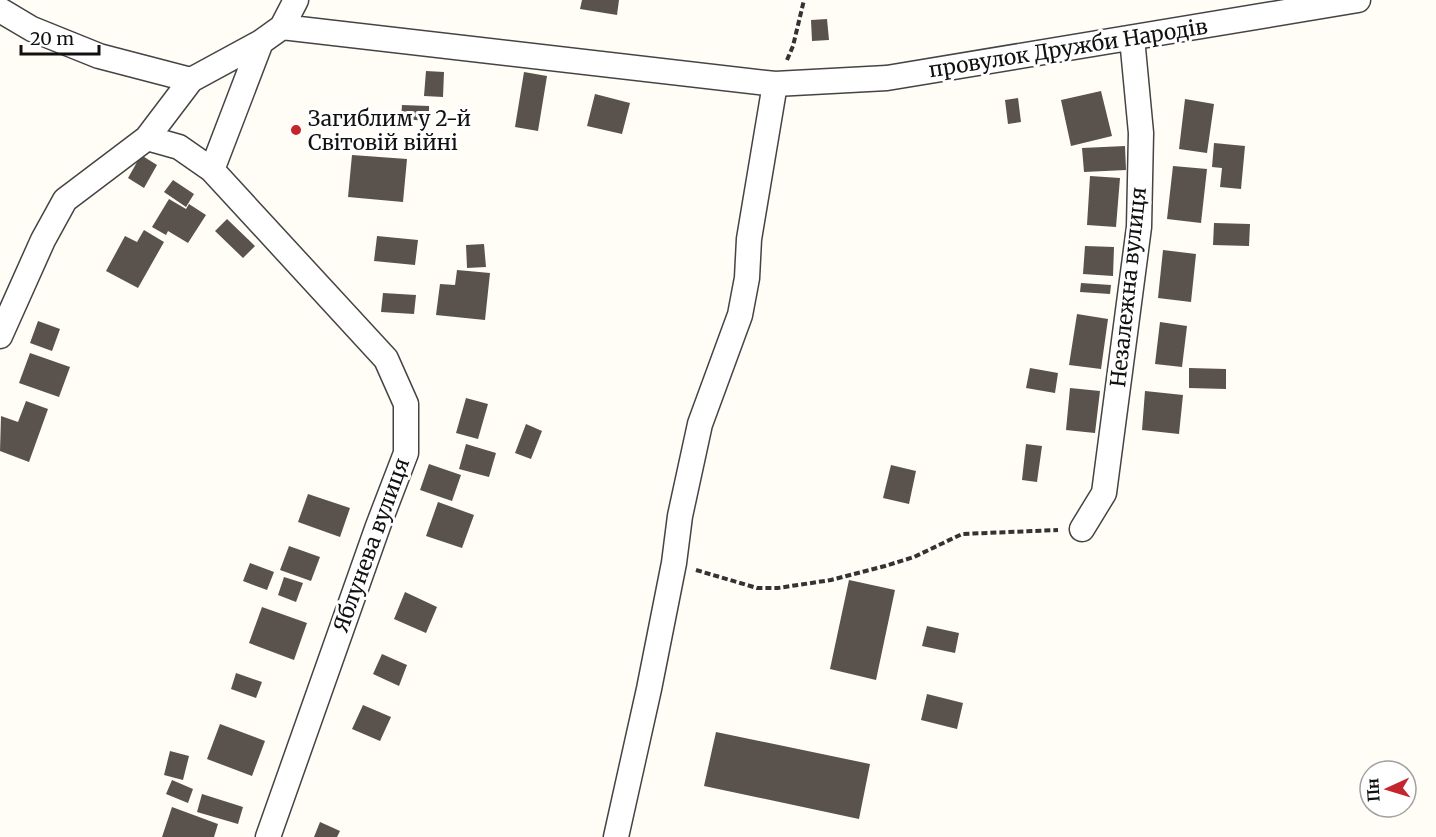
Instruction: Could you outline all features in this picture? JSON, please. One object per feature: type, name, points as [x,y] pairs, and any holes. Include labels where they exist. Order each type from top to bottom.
[{"type":"street","points":[[0,336],[43,240],[64,200],[147,138],[191,80],[261,42],[282,27],[296,0]]},
{"type":"street","name":"провулок Дружби Народів","points":[[282,27],[775,84],[887,78],[1358,0]]},
{"type":"street","points":[[0,10],[32,29],[99,56],[191,80]]},
{"type":"street","name":"Незалежна вулиця","points":[[1082,529],[1104,493],[1139,227],[1141,133],[1132,38]]},
{"type":"street","points":[[212,170],[261,42]]},
{"type":"street","points":[[616,837],[650,689],[674,563],[680,516],[700,424],[740,315],[775,84]]},
{"type":"street","name":"Яблунева вулиця","points":[[147,138],[179,147],[212,170],[386,358],[406,404],[406,453],[267,837]]},
{"type":"path","points":[[775,84],[793,46],[804,0]]},
{"type":"path","points":[[674,563],[757,588],[778,588],[831,580],[885,566],[914,557],[962,534],[1082,529]]},
{"type":"building","points":[[582,0],[619,0],[617,15],[580,9]]},
{"type":"building","points":[[827,19],[829,40],[812,41],[811,20]]},
{"type":"building","points":[[426,71],[444,72],[443,97],[424,96]]},
{"type":"building","points":[[524,72],[547,76],[538,131],[515,127]]},
{"type":"building","points":[[1101,91],[1112,136],[1071,146],[1061,100]]},
{"type":"building","points":[[595,94],[630,103],[622,134],[587,126]]},
{"type":"building","points":[[1018,98],[1021,122],[1008,124],[1005,100]]},
{"type":"building","points":[[1185,99],[1214,104],[1207,153],[1179,149]]},
{"type":"building","points":[[402,105],[429,106],[429,121],[401,119]]},
{"type":"building","points":[[1214,143],[1245,146],[1241,189],[1220,187],[1222,168],[1212,167]]},
{"type":"building","points":[[1125,146],[1126,170],[1084,172],[1082,148]]},
{"type":"building","points":[[141,155],[157,165],[144,188],[128,178]]},
{"type":"building","points":[[352,155],[407,159],[403,202],[348,197]]},
{"type":"building","points":[[1173,166],[1207,169],[1201,223],[1167,219]]},
{"type":"building","points":[[1090,176],[1120,178],[1116,227],[1087,225]]},
{"type":"building","points":[[173,180],[194,194],[186,207],[164,192]]},
{"type":"building","points":[[169,199],[186,209],[189,204],[206,215],[188,243],[168,231],[166,235],[152,227]]},
{"type":"building","points":[[227,219],[255,246],[243,258],[215,231]]},
{"type":"building","points":[[1214,223],[1250,224],[1249,246],[1213,245]]},
{"type":"building","points":[[144,230],[164,242],[138,288],[106,271],[125,236],[137,242]]},
{"type":"building","points":[[377,236],[418,240],[415,265],[374,261]]},
{"type":"building","points":[[484,244],[486,267],[467,268],[466,245]]},
{"type":"building","points":[[1085,246],[1114,247],[1113,276],[1083,274]]},
{"type":"building","points":[[1163,250],[1196,254],[1191,302],[1158,298]]},
{"type":"building","points":[[457,270],[490,273],[485,320],[436,315],[440,284],[455,285]]},
{"type":"building","points":[[1081,283],[1111,285],[1110,294],[1080,292]]},
{"type":"building","points":[[383,293],[416,295],[414,314],[381,312]]},
{"type":"building","points":[[1077,314],[1108,319],[1101,369],[1069,365]]},
{"type":"building","points":[[38,321],[60,329],[52,351],[30,343]]},
{"type":"building","points":[[1160,322],[1187,326],[1182,367],[1155,364]]},
{"type":"building","points":[[30,353],[70,367],[59,397],[19,383]]},
{"type":"building","points":[[1030,368],[1058,373],[1055,393],[1026,388]]},
{"type":"building","points":[[1189,368],[1226,369],[1226,389],[1189,388]]},
{"type":"building","points":[[1070,388],[1100,391],[1095,433],[1066,430]]},
{"type":"building","points":[[1145,391],[1183,395],[1179,434],[1142,430]]},
{"type":"building","points":[[466,398],[488,404],[478,439],[456,433]]},
{"type":"building","points":[[26,401],[48,409],[29,462],[0,451],[1,416],[18,422]]},
{"type":"building","points":[[526,424],[542,431],[531,459],[515,453]]},
{"type":"building","points":[[466,444],[496,453],[489,477],[459,469]]},
{"type":"building","points":[[1026,444],[1042,446],[1037,482],[1022,480]]},
{"type":"building","points":[[429,464],[461,475],[452,501],[420,490]]},
{"type":"building","points":[[891,465],[916,471],[909,504],[883,498]]},
{"type":"building","points":[[308,494],[350,508],[340,537],[298,522]]},
{"type":"building","points":[[438,502],[474,515],[462,548],[426,536]]},
{"type":"building","points":[[289,546],[320,557],[311,581],[280,570]]},
{"type":"building","points":[[250,563],[274,572],[267,590],[243,581]]},
{"type":"building","points":[[284,577],[303,583],[296,602],[278,595]]},
{"type":"building","points":[[849,580],[895,590],[876,680],[830,669]]},
{"type":"building","points":[[405,592],[437,607],[426,633],[394,619]]},
{"type":"building","points":[[262,607],[307,623],[294,660],[249,643]]},
{"type":"building","points":[[927,626],[959,633],[955,653],[922,646]]},
{"type":"building","points":[[382,654],[407,665],[399,686],[373,674]]},
{"type":"building","points":[[236,673],[262,682],[256,698],[231,689]]},
{"type":"building","points":[[927,694],[963,703],[957,729],[921,720]]},
{"type":"building","points":[[363,705],[391,717],[380,741],[352,729]]},
{"type":"building","points":[[220,724],[265,741],[252,776],[207,759]]},
{"type":"building","points":[[716,732],[870,764],[859,819],[704,786]]},
{"type":"building","points":[[170,751],[189,756],[183,780],[164,775]]},
{"type":"building","points":[[172,780],[193,789],[188,803],[166,794]]},
{"type":"building","points":[[202,794],[243,807],[238,824],[197,812]]},
{"type":"building","points":[[172,807],[218,824],[214,837],[162,837]]},
{"type":"building","points":[[320,822],[340,831],[337,837],[314,837]]},
{"type":"place","name":"Загиблим у 2-й Світовій війні","points":[[296,130]]}]
